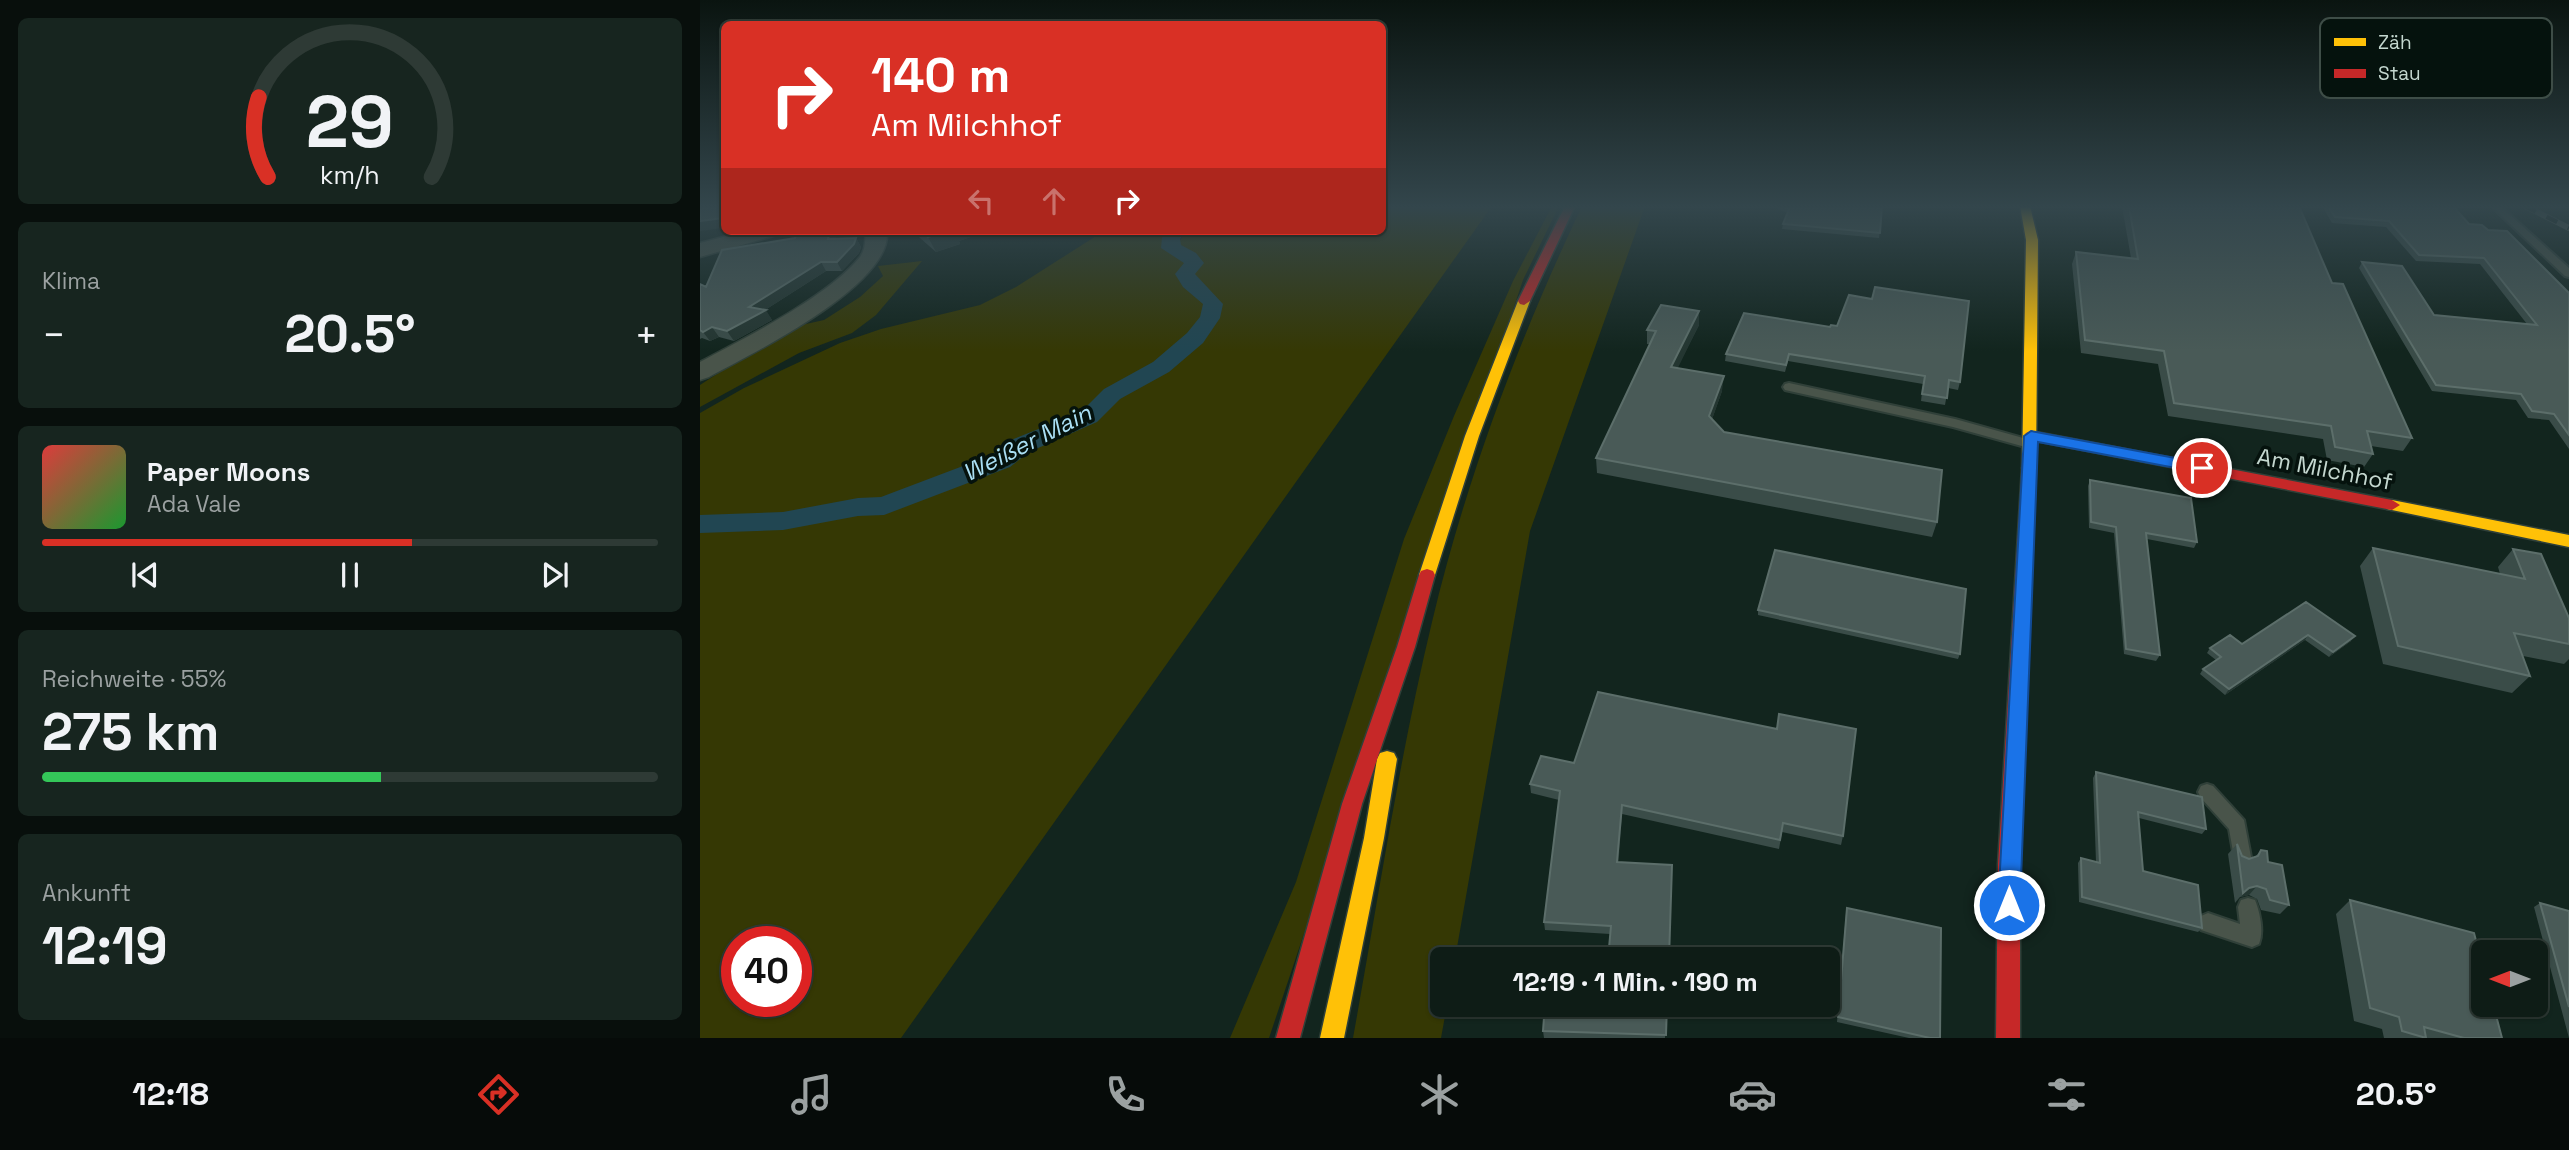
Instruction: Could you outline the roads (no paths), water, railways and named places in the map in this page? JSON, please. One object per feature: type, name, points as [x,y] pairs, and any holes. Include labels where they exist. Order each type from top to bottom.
[{"type":"main road","points":[[1288,1038],[1352,804],[1406,647],[1452,491],[1492,380],[1546,254]]},
{"type":"main road","points":[[2008,1038],[2009,865],[2016,767],[2030,440],[2032,254]]},
{"type":"main road","name":"Am Milchhof","points":[[2030,440],[2253,477],[2569,541]]},
{"type":"main road","points":[[1332,1038],[1374,838],[1406,647]]},
{"type":"street","points":[[700,372],[795,316],[849,279],[872,254]]},
{"type":"lane","points":[[2548,254],[2569,274]]},
{"type":"lane","points":[[1789,387],[2030,440]]},
{"type":"lane","points":[[2207,792],[2238,826],[2242,857]]},
{"type":"lane","points":[[2208,923],[2252,937],[2248,907]]},
{"type":"waterway","name":"Weißer Main","points":[[700,524],[783,521],[858,507],[884,506],[1001,461],[1020,446],[1089,417],[1112,394],[1161,367],[1195,338],[1210,318],[1213,304],[1185,274],[1194,263],[1184,254]]}]
